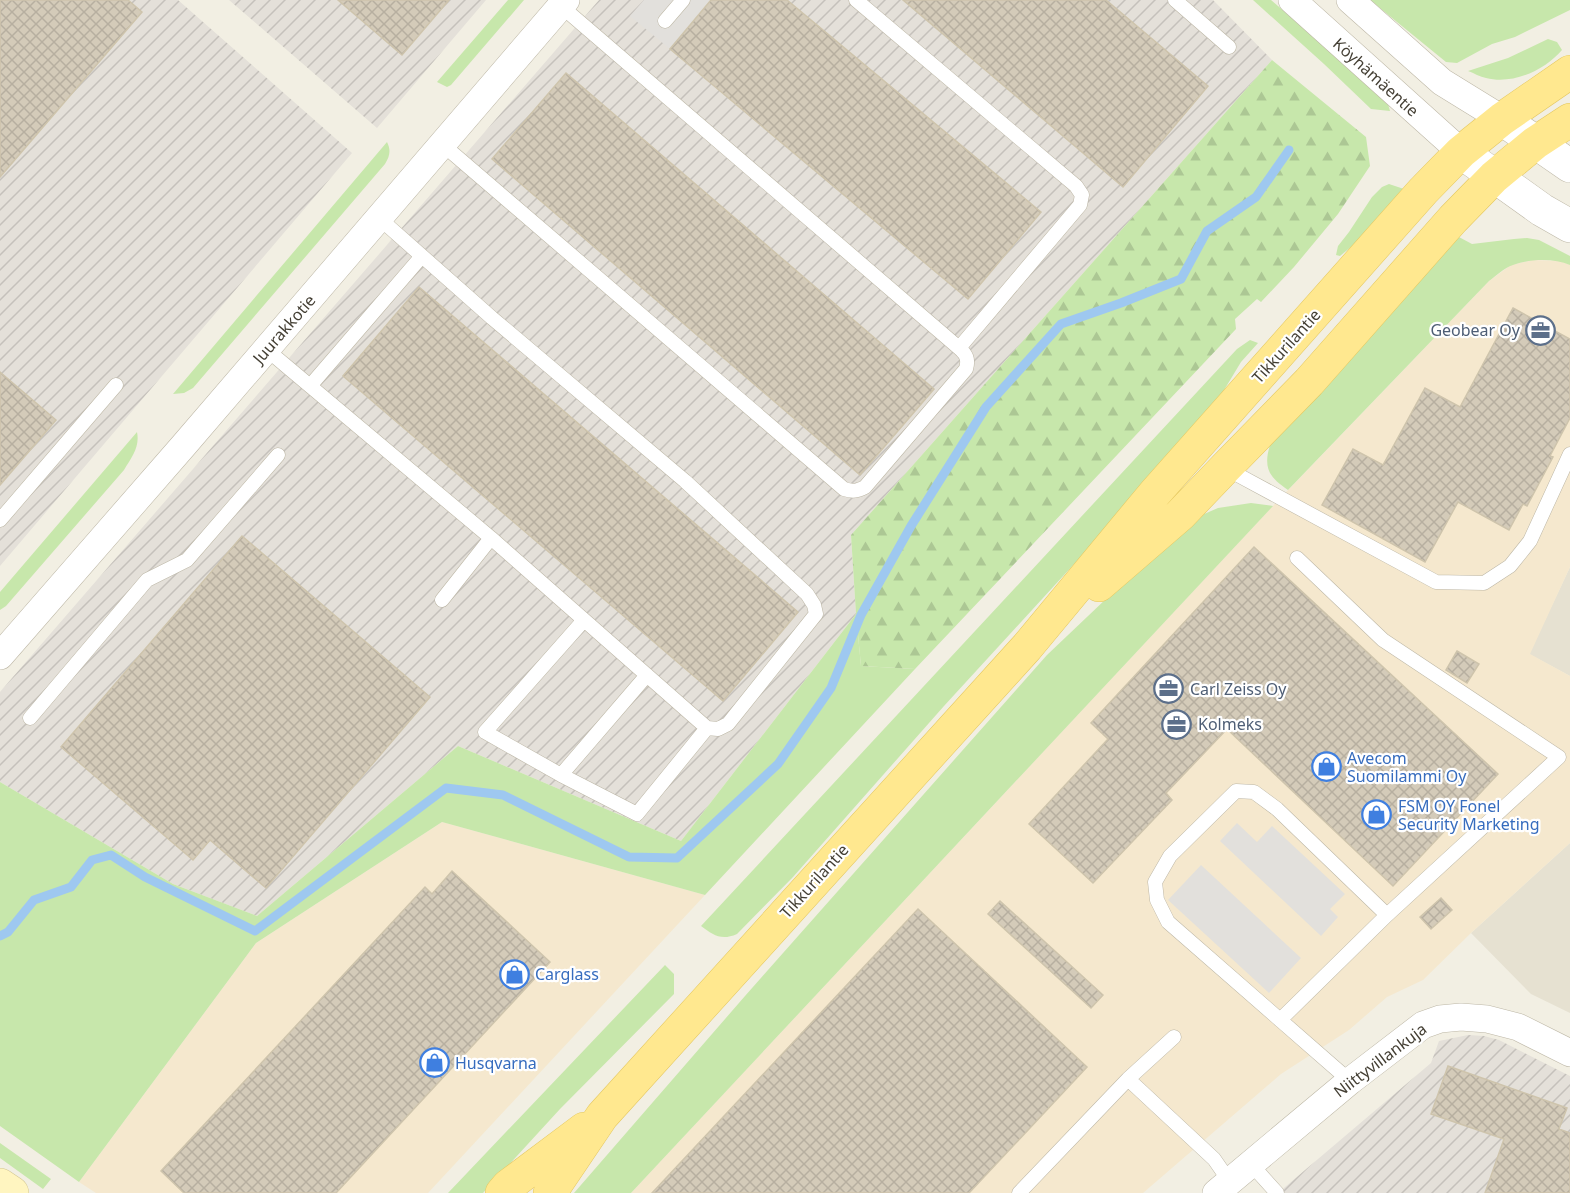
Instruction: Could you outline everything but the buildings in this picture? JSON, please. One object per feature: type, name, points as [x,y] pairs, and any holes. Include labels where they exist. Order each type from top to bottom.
[{"type":"main road","name":"Tikkurilantie","points":[[550,1193],[602,1116],[1027,647],[1154,494],[1407,209],[1461,152],[1502,119],[1570,72]]},
{"type":"main road","name":"Tikkurilantie","points":[[1027,647],[1180,515],[1309,381],[1453,219],[1494,177],[1535,142],[1570,120]]},
{"type":"main road","name":"Tikkurilantie","points":[[502,1193],[508,1186],[602,1116]]},
{"type":"main road","points":[[0,1185],[12,1193]]},
{"type":"street","name":"Köyhämäentie","points":[[1292,0],[1461,152]]},
{"type":"street","points":[[1350,0],[1442,82],[1502,119],[1570,166]]},
{"type":"street","name":"Juurakkotie","points":[[0,656],[563,3]]},
{"type":"street","points":[[1461,152],[1542,210],[1570,226]]},
{"type":"street","name":"Niittyvillankuja","points":[[1223,1187],[1350,1081],[1424,1025],[1440,1019],[1461,1017],[1487,1020],[1518,1027],[1570,1053]]},
{"type":"lane","points":[[665,21],[683,0]]},
{"type":"lane","points":[[856,0],[1076,186],[1082,195],[1080,205],[958,348]]},
{"type":"lane","points":[[1175,0],[1229,47]]},
{"type":"lane","points":[[442,144],[844,489],[850,492],[865,487],[966,369],[967,358],[563,3]]},
{"type":"lane","points":[[266,349],[491,538],[707,728],[718,729],[728,724],[816,614],[814,604],[807,594],[685,481],[378,218]]},
{"type":"lane","points":[[310,386],[422,256]]},
{"type":"lane","points":[[0,520],[117,385]]},
{"type":"lane","points":[[1225,468],[1436,582],[1484,583],[1510,566],[1530,541],[1570,454]]},
{"type":"lane","points":[[30,718],[147,580],[187,560],[278,455]]},
{"type":"lane","points":[[442,600],[491,538]]},
{"type":"lane","points":[[1280,1020],[1387,915],[1559,757],[1383,640],[1298,558]]},
{"type":"lane","points":[[584,620],[485,732],[637,814],[707,728]]},
{"type":"lane","points":[[561,775],[647,675]]},
{"type":"lane","points":[[1350,1081],[1168,922],[1157,900],[1155,882],[1170,856],[1236,791],[1254,792],[1277,809],[1387,915]]},
{"type":"lane","points":[[1019,1193],[1128,1079],[1174,1037]]},
{"type":"lane","points":[[1128,1079],[1214,1159],[1223,1187]]},
{"type":"lane","points":[[1251,1164],[1277,1193]]},
{"type":"shaded area","points":[[0,0],[178,0],[352,153],[0,566]]},
{"type":"shaded area","points":[[229,0],[486,0],[377,128]]},
{"type":"shaded area","points":[[599,0],[1213,0],[1272,60],[851,535],[856,614],[681,841],[458,746],[257,916],[173,884],[0,782],[0,692]]},
{"type":"shaded area","points":[[644,0],[710,0],[670,49],[630,16]]},
{"type":"shaded area","points":[[1533,260],[1562,261],[1570,265],[1570,567],[1530,654],[1570,676],[1570,843],[1423,980],[1387,997],[1349,1030],[1281,1074],[1143,1193],[631,1193],[1269,510],[1489,281],[1511,265]]},
{"type":"shaded area","points":[[1570,567],[1570,676],[1529,654]]},
{"type":"shaded area","points":[[442,822],[705,895],[428,1193],[96,1193],[79,1182],[256,943]]},
{"type":"shaded area","points":[[1237,823],[1257,842],[1272,826],[1345,894],[1330,909],[1338,917],[1321,936],[1220,841]]},
{"type":"shaded area","points":[[1570,843],[1570,1013],[1531,994],[1471,933]]},
{"type":"shaded area","points":[[1201,865],[1301,958],[1269,993],[1168,900]]},
{"type":"shaded area","points":[[1468,1035],[1499,1040],[1570,1076],[1570,1193],[1278,1193],[1431,1063],[1439,1041]]},
{"type":"green space","points":[[508,0],[524,0],[451,85],[447,87],[437,82]]},
{"type":"green space","points":[[1253,0],[1271,0],[1388,104],[1390,111],[1371,109]]},
{"type":"green space","points":[[1370,0],[1570,0],[1570,10],[1515,37],[1492,44],[1457,63],[1446,62]]},
{"type":"green space","points":[[1548,39],[1557,42],[1562,50],[1547,64],[1528,74],[1496,80],[1468,71],[1508,58]]},
{"type":"green space","points":[[1272,60],[1366,137],[1370,166],[1338,214],[1261,302],[1257,299],[1235,319],[1236,329],[915,669],[861,666],[851,535]]},
{"type":"green space","points":[[387,142],[389,153],[385,164],[193,388],[184,393],[173,394]]},
{"type":"green space","points":[[1389,184],[1404,189],[1375,227],[1340,256],[1336,255],[1338,246],[1372,197],[1382,187]]},
{"type":"green space","points":[[1457,236],[1472,244],[1527,238],[1539,240],[1570,256],[1570,265],[1549,260],[1526,261],[1510,266],[1489,281],[1288,490],[1276,481],[1269,471],[1267,460],[1270,445]]},
{"type":"green space","points":[[1250,340],[1258,343],[1241,362],[1212,410],[944,706],[793,877],[737,934],[726,937],[718,936],[701,926],[1237,349]]},
{"type":"green space","points":[[137,432],[136,447],[124,470],[6,606],[0,610],[0,592]]},
{"type":"green space","points":[[1251,503],[1273,506],[631,1193],[574,1193],[1047,655],[1188,521],[1218,508]]},
{"type":"green space","points":[[856,614],[861,666],[915,669],[705,895],[442,822],[256,943],[79,1182],[0,1126],[0,782],[173,884],[257,916],[458,746],[681,841]]},
{"type":"green space","points":[[665,965],[674,974],[674,994],[560,1109],[483,1193],[448,1193]]},
{"type":"green space","points":[[0,1143],[51,1179],[43,1189],[0,1158]]},
{"type":"waterway","points":[[0,936],[8,932],[34,900],[71,887],[92,860],[111,855],[145,877],[255,931],[446,788],[503,795],[629,857],[677,858],[778,764],[831,688],[861,615],[911,526],[986,407],[1061,324],[1181,279],[1207,231],[1256,197],[1289,150]]},
{"type":"place","name":"Geobear Oy","points":[[1541,330]]},
{"type":"place","name":"Carl Zeiss Oy","points":[[1169,689]]},
{"type":"place","name":"Kolmeks","points":[[1177,724]]},
{"type":"place","name":"Avecom Suomilammi Oy","points":[[1326,767]]},
{"type":"place","name":"FSM OY Fonel Security Marketing","points":[[1377,815]]},
{"type":"place","name":"Carglass","points":[[514,974]]},
{"type":"place","name":"Husqvarna","points":[[434,1063]]}]
